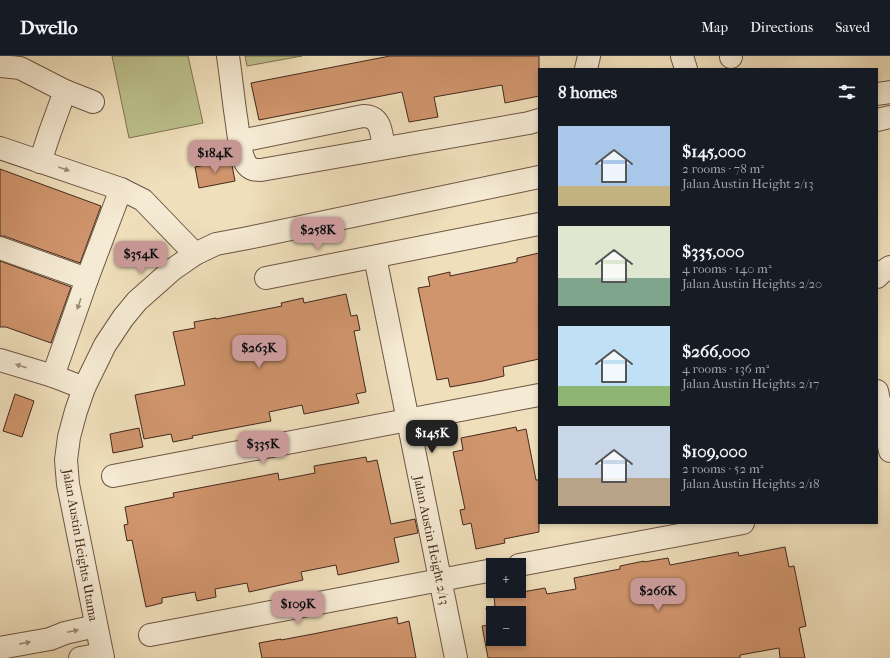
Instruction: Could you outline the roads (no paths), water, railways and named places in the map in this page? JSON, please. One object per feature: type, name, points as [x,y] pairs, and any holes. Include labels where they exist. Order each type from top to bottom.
[{"type":"street","points":[[228,56],[244,159],[246,164],[255,170],[538,120]]},
{"type":"street","points":[[586,68],[589,56]]},
{"type":"street","points":[[682,56],[686,68]]},
{"type":"street","points":[[0,66],[20,68],[64,91],[93,102]]},
{"type":"street","points":[[40,162],[64,91]]},
{"type":"street","points":[[878,94],[890,92]]},
{"type":"street","points":[[240,141],[368,116],[374,118],[378,122],[384,148]]},
{"type":"street","points":[[878,120],[890,117]]},
{"type":"street","points":[[0,148],[121,189],[143,200],[195,254]]},
{"type":"street","name":"Jalan Austin Heights Utama","points":[[102,656],[68,484],[66,460],[76,411],[84,388],[105,345],[123,318],[137,301],[172,270],[195,254],[216,244],[538,177]]},
{"type":"street","points":[[54,376],[121,189]]},
{"type":"street","points":[[266,278],[538,224]]},
{"type":"street","points":[[0,248],[88,279]]},
{"type":"street","name":"Jalan Austin Height 2/13","points":[[375,257],[456,658]]},
{"type":"street","points":[[878,275],[890,267]]},
{"type":"street","points":[[0,360],[54,376],[84,388]]},
{"type":"street","points":[[113,476],[538,395]]},
{"type":"street","points":[[878,396],[890,451]]},
{"type":"street","points":[[526,564],[738,524]]},
{"type":"street","points":[[150,635],[486,571]]},
{"type":"street","points":[[0,648],[50,639],[65,633],[96,626]]},
{"type":"street","points":[[80,658],[102,656]]}]
